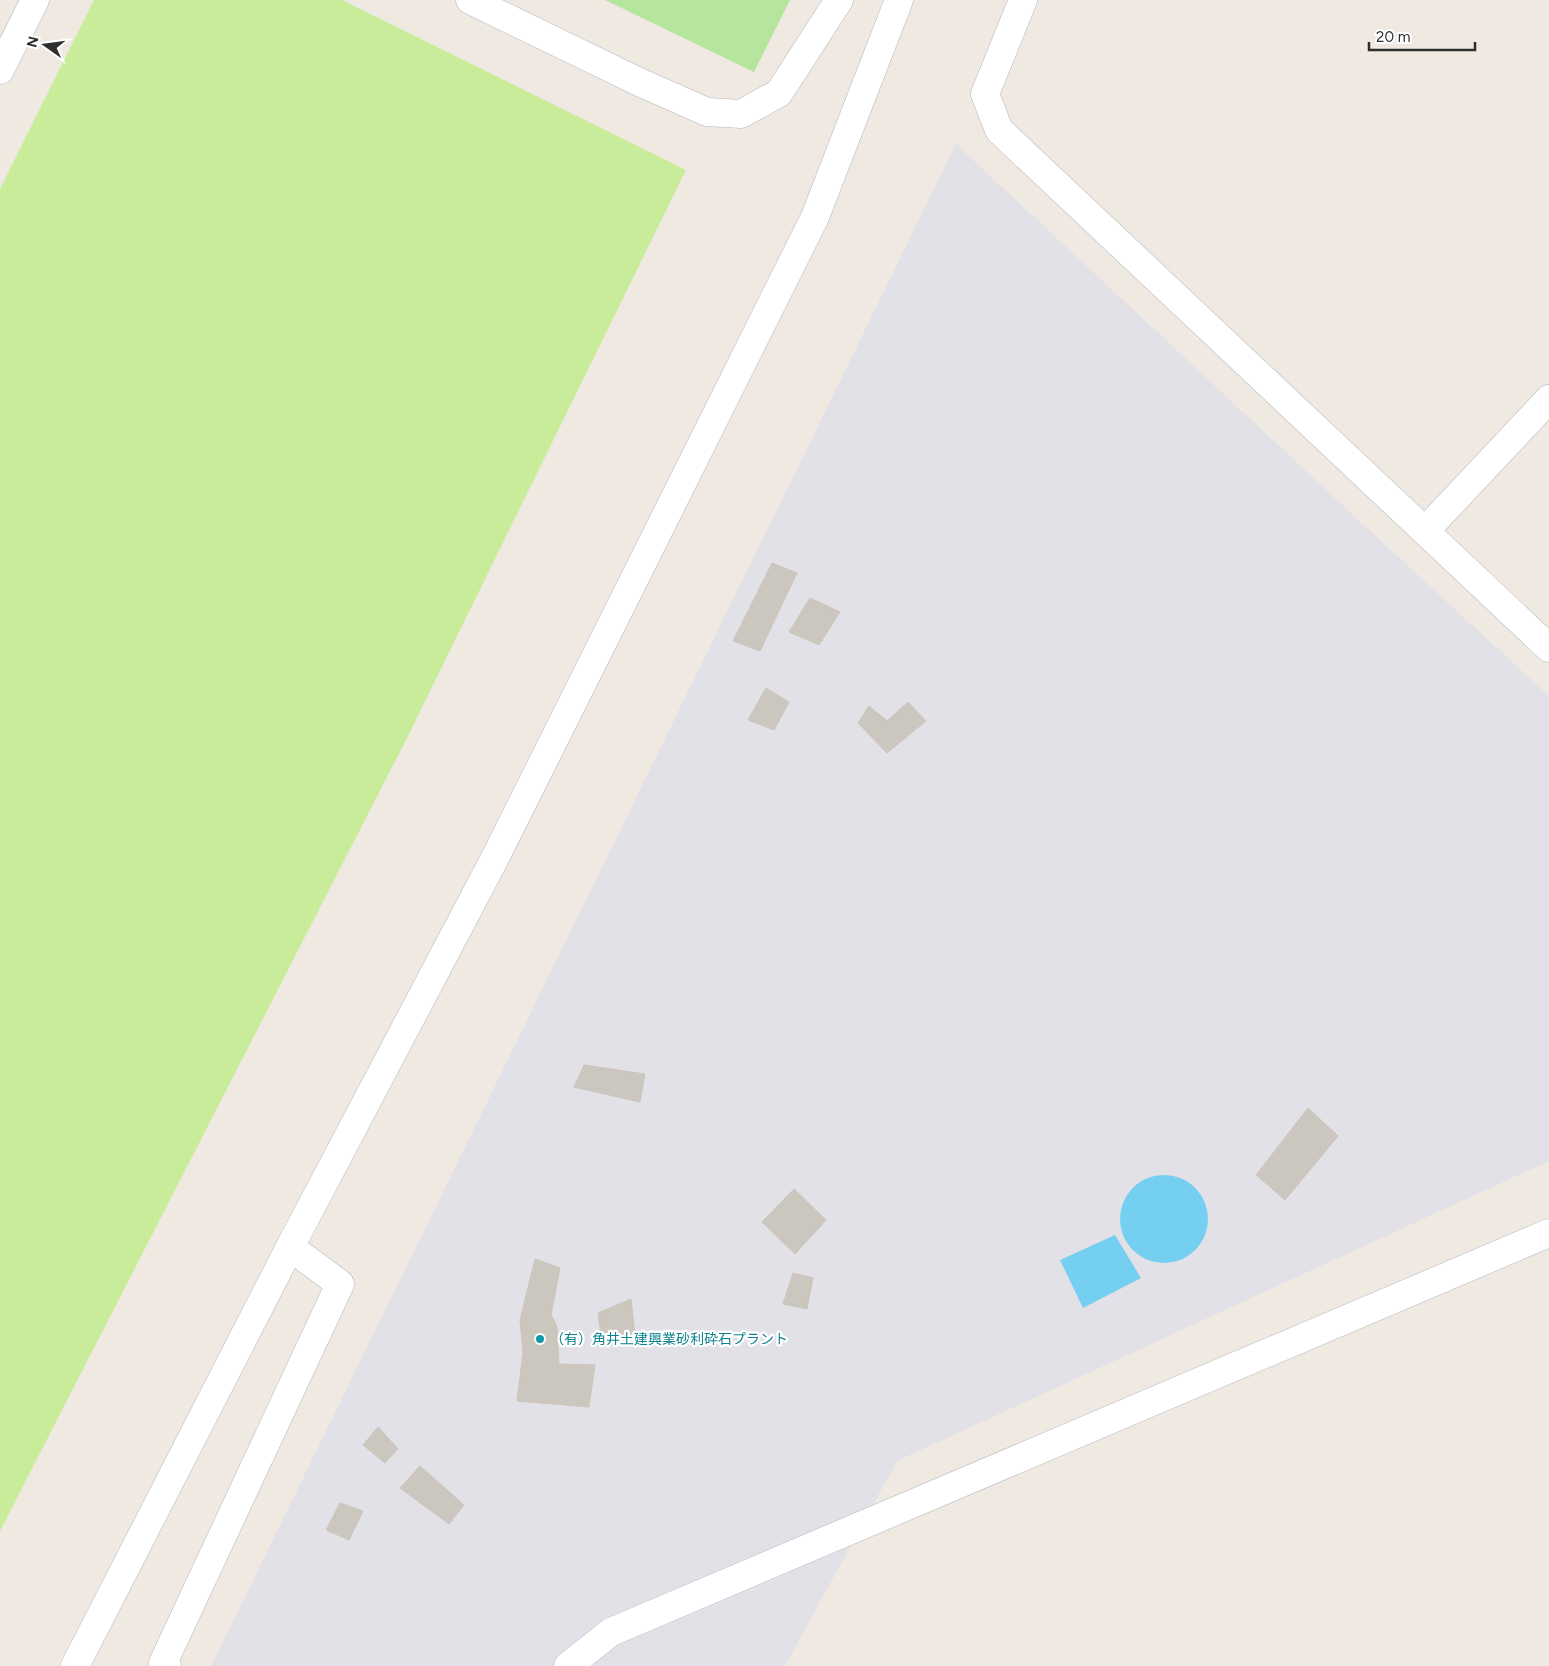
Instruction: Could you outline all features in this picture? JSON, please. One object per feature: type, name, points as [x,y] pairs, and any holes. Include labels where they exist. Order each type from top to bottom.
[{"type":"street","points":[[0,70],[35,0]]},
{"type":"street","points":[[470,0],[637,81],[707,112],[741,114],[779,93],[838,0]]},
{"type":"street","points":[[75,1666],[290,1247],[495,858],[815,217],[899,0]]},
{"type":"street","points":[[1022,0],[985,94],[999,130],[1549,648]]},
{"type":"street","points":[[1425,531],[1549,399]]},
{"type":"street","points":[[568,1666],[611,1632],[1549,1233]]},
{"type":"street","points":[[167,1666],[163,1663],[340,1284],[290,1247]]},
{"type":"shaded area","points":[[956,144],[1549,696],[1549,1161],[897,1461],[785,1666],[211,1666]]},
{"type":"green space","points":[[94,0],[342,0],[686,170],[406,740],[0,1531],[0,189]]},
{"type":"green space","points":[[605,0],[790,0],[754,72]]},
{"type":"water","points":[[1164,1175],[1181,1178],[1189,1182],[1201,1194],[1205,1202],[1208,1219],[1205,1236],[1201,1244],[1189,1256],[1181,1260],[1164,1263],[1147,1260],[1139,1256],[1127,1244],[1123,1236],[1120,1219],[1123,1202],[1127,1194],[1139,1182],[1147,1178]]},
{"type":"water","points":[[1115,1235],[1141,1278],[1083,1308],[1060,1260]]},
{"type":"building","points":[[772,563],[797,573],[760,651],[733,641]]},
{"type":"building","points":[[810,598],[840,612],[819,645],[789,632]]},
{"type":"building","points":[[766,688],[789,702],[774,730],[748,720]]},
{"type":"building","points":[[908,702],[926,721],[887,753],[858,723],[869,706],[887,721]]},
{"type":"building","points":[[584,1065],[645,1074],[640,1102],[574,1087]]},
{"type":"building","points":[[1308,1108],[1338,1136],[1285,1200],[1256,1175]]},
{"type":"building","points":[[794,1189],[826,1220],[795,1254],[762,1222]]},
{"type":"building","name":"（有）角井土建興業砂利砕石プラント","points":[[535,1259],[560,1268],[551,1315],[557,1326],[559,1364],[595,1365],[589,1407],[517,1401],[523,1353],[520,1320]]},
{"type":"building","points":[[793,1273],[813,1278],[807,1309],[783,1304]]},
{"type":"building","points":[[631,1299],[635,1336],[602,1342],[598,1313]]},
{"type":"building","points":[[378,1427],[398,1449],[385,1463],[363,1445]]},
{"type":"building","points":[[420,1466],[464,1505],[449,1524],[400,1488]]},
{"type":"building","points":[[340,1503],[363,1511],[349,1540],[326,1530]]},
{"type":"place","name":"（有）角井土建興業砂利砕石プラント","points":[[540,1339]]}]
